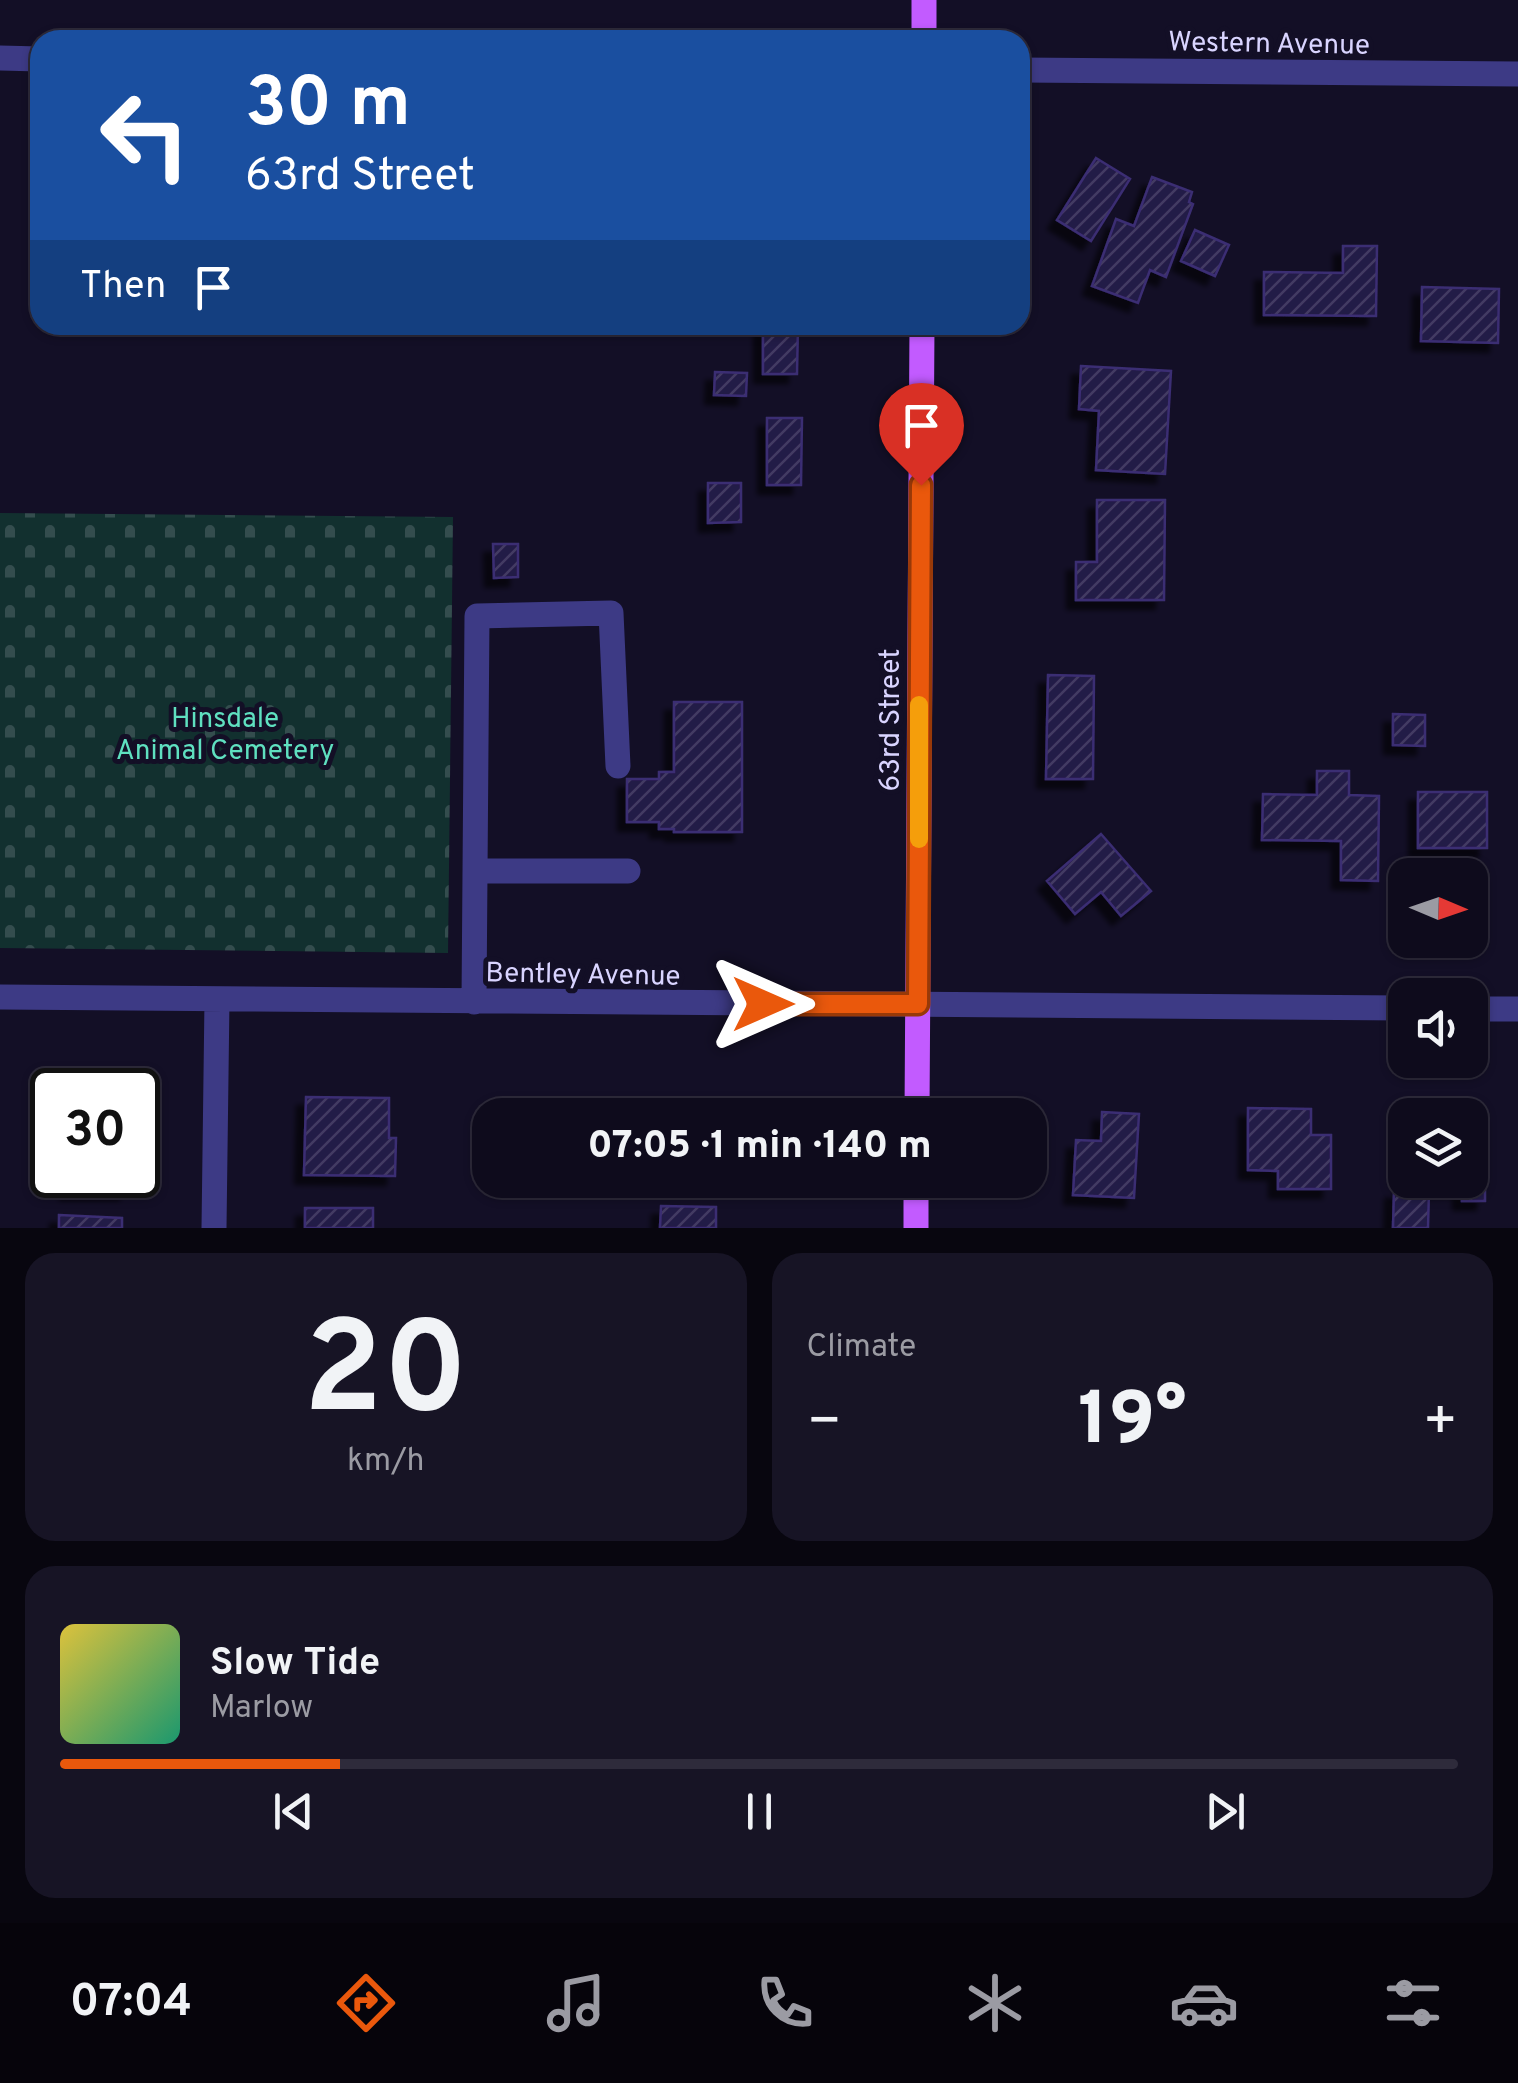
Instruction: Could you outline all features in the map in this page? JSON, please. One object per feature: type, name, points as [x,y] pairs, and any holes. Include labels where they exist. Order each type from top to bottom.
[{"type":"main road","points":[[924,0],[924,30]]},
{"type":"main road","name":"63rd Street","points":[[917,1098],[922,335]]},
{"type":"main road","points":[[916,1198],[916,1228]]},
{"type":"street","points":[[0,58],[30,59]]},
{"type":"street","name":"Western Avenue","points":[[1030,70],[1518,74]]},
{"type":"street","points":[[474,1002],[477,616],[612,613],[618,766]]},
{"type":"street","points":[[475,871],[628,871]]},
{"type":"street","name":"Bentley Avenue","points":[[0,997],[1388,1008]]},
{"type":"street","points":[[214,1228],[217,999]]},
{"type":"street","points":[[1488,1009],[1518,1009]]},
{"type":"green space","name":"Hinsdale Animal Cemetery","points":[[0,513],[453,517],[448,953],[0,948]]},
{"type":"building","points":[[1096,158],[1130,179],[1091,241],[1057,220]]},
{"type":"building","points":[[1152,177],[1192,192],[1189,202],[1193,204],[1166,277],[1150,270],[1138,303],[1092,286],[1116,219],[1134,226]]},
{"type":"building","points":[[1195,230],[1229,245],[1215,276],[1181,261]]},
{"type":"building","points":[[1343,246],[1377,246],[1376,316],[1264,315],[1264,272],[1343,273]]},
{"type":"building","points":[[1422,287],[1499,289],[1498,343],[1421,341]]},
{"type":"building","points":[[763,335],[798,335],[797,374],[763,374]]},
{"type":"building","points":[[1081,366],[1171,371],[1165,474],[1096,470],[1099,411],[1079,409]]},
{"type":"building","points":[[715,372],[747,373],[746,396],[714,395]]},
{"type":"building","points":[[767,418],[802,418],[801,485],[767,485]]},
{"type":"building","points":[[708,483],[741,483],[741,522],[708,523]]},
{"type":"building","points":[[1097,500],[1165,500],[1164,600],[1076,600],[1076,562],[1097,562]]},
{"type":"building","points":[[493,544],[518,544],[518,577],[494,578]]},
{"type":"building","points":[[1048,675],[1094,676],[1093,779],[1046,779]]},
{"type":"building","points":[[674,702],[742,702],[742,832],[674,832],[659,829],[659,822],[627,822],[627,779],[659,779],[659,772],[674,772]]},
{"type":"building","points":[[1393,714],[1425,715],[1425,746],[1393,745]]},
{"type":"building","points":[[1317,771],[1349,771],[1349,795],[1379,796],[1378,881],[1341,880],[1341,841],[1262,840],[1263,794],[1317,795]]},
{"type":"building","points":[[1418,792],[1487,792],[1487,848],[1418,848]]},
{"type":"building","points":[[1101,834],[1151,891],[1121,916],[1101,892],[1075,914],[1047,881]]},
{"type":"building","points":[[306,1097],[389,1098],[389,1138],[396,1138],[395,1176],[304,1175]]},
{"type":"building","points":[[1248,1108],[1311,1109],[1311,1135],[1331,1135],[1331,1189],[1278,1189],[1278,1171],[1248,1170]]},
{"type":"building","points":[[1102,1112],[1139,1114],[1134,1198],[1073,1195],[1076,1140],[1101,1141]]},
{"type":"building","points":[[1394,1198],[1429,1198],[1428,1228],[1393,1228]]},
{"type":"building","points":[[1462,1198],[1485,1198],[1485,1201]]},
{"type":"building","points":[[661,1206],[716,1207],[716,1228],[660,1228]]},
{"type":"building","points":[[305,1208],[373,1208],[373,1228],[305,1228]]},
{"type":"building","points":[[59,1215],[122,1218],[122,1228],[59,1228]]},
{"type":"slow traffic","points":[[919,705],[919,839]]},
{"type":"route","points":[[763,1004],[918,1004],[921,485]]}]
